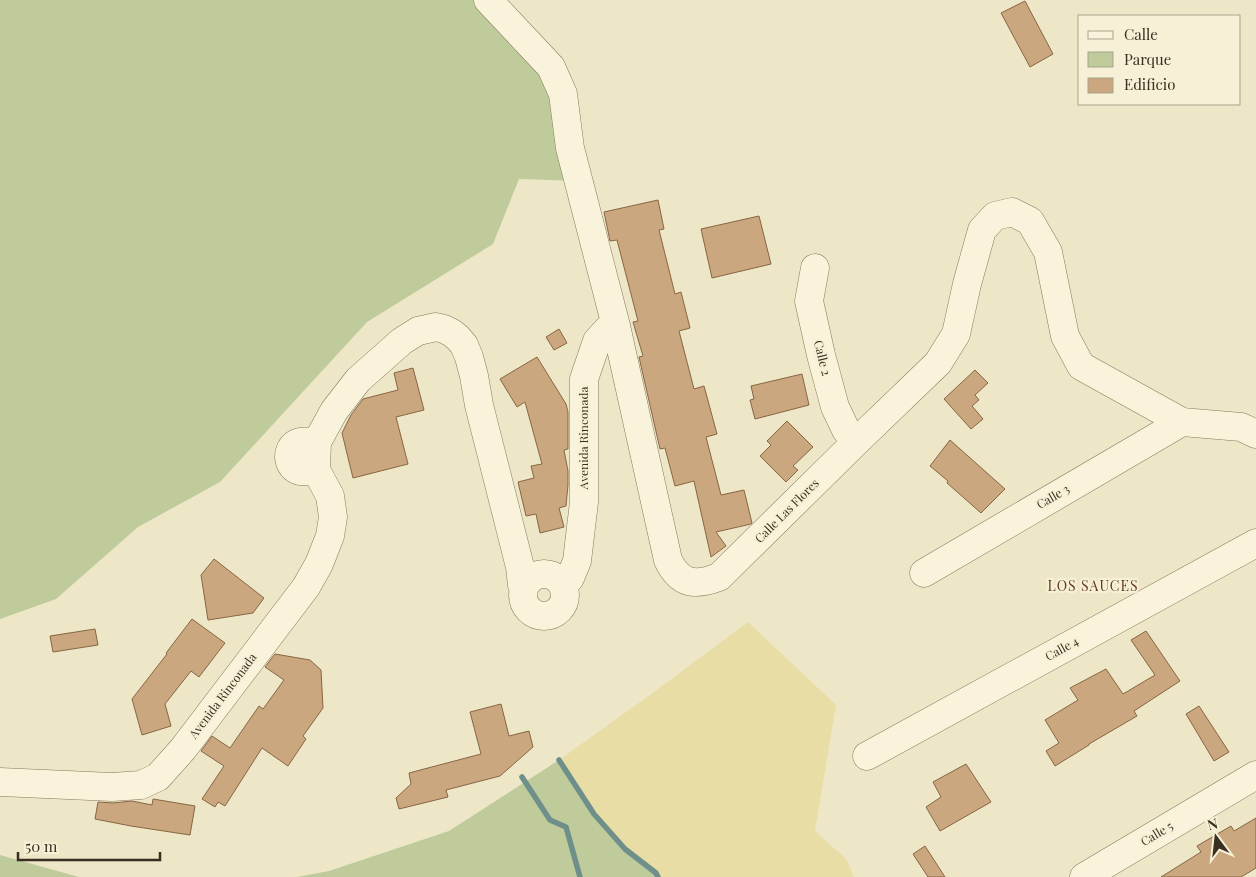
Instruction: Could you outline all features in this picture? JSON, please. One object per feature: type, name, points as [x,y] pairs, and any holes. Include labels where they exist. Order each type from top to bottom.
[{"type":"street","name":"Calle Las Flores","points":[[488,0],[551,67],[563,94],[570,148],[616,326],[668,560],[678,575],[686,581],[706,582],[719,577],[938,363],[956,334],[982,230],[995,216],[1012,212],[1030,222],[1048,252],[1065,336],[1082,366],[1182,422],[1241,427],[1256,434]]},
{"type":"street","name":"Calle 2","points":[[816,268],[809,301],[821,355],[835,407],[846,430],[856,442]]},
{"type":"street","name":"Avenida Rinconada","points":[[0,782],[112,787],[142,785],[158,778],[183,749],[306,586],[319,564],[330,536],[333,517],[330,496],[316,470],[305,471],[296,469],[289,461],[288,456],[291,447],[304,441],[316,442],[334,411],[358,380],[402,341],[418,331],[427,328],[444,329],[452,333],[464,345],[474,376],[479,405],[539,578],[565,583],[570,578],[577,561],[584,502],[584,379],[597,341],[608,328],[616,326]]},
{"type":"street","name":"Calle 3","points":[[924,573],[1182,422]]},
{"type":"street","name":"Calle 4","points":[[868,756],[1256,543]]},
{"type":"street","name":"Calle 5","points":[[1084,877],[1256,775]]},
{"type":"green space","points":[[0,0],[505,0],[525,18],[564,81],[582,181],[519,179],[493,244],[367,322],[220,482],[138,527],[56,599],[0,619]]},
{"type":"green space","points":[[559,760],[594,814],[625,849],[656,873],[658,877],[297,877],[329,871],[449,831]]},
{"type":"green space","points":[[0,855],[79,877],[0,877]]},
{"type":"sand","points":[[748,622],[836,705],[815,831],[846,859],[854,877],[658,877],[656,873],[625,849],[594,814],[559,760]]},
{"type":"building","points":[[1025,1],[1053,54],[1030,67],[1001,13]]},
{"type":"building","points":[[658,200],[664,229],[659,230],[675,294],[681,292],[690,328],[679,331],[694,389],[704,386],[717,434],[706,437],[721,495],[744,490],[752,523],[716,532],[726,546],[711,557],[694,481],[675,486],[665,448],[660,449],[639,357],[643,356],[633,322],[638,321],[617,240],[610,241],[604,212]]},
{"type":"building","points":[[759,216],[771,264],[712,278],[701,229]]},
{"type":"building","points":[[559,329],[567,343],[554,350],[546,337]]},
{"type":"building","points":[[537,357],[566,404],[568,412],[568,449],[564,450],[568,471],[568,485],[566,506],[559,508],[564,527],[540,533],[536,514],[526,516],[518,482],[534,478],[531,466],[542,464],[525,402],[517,407],[500,379]]},
{"type":"building","points":[[413,368],[424,410],[396,417],[408,464],[353,478],[342,433],[351,415],[363,399],[398,390],[394,373]]},
{"type":"building","points":[[975,370],[988,383],[975,395],[979,400],[972,406],[983,419],[971,429],[944,399]]},
{"type":"building","points":[[802,374],[809,405],[755,419],[750,400],[754,399],[751,386]]},
{"type":"building","points":[[787,421],[813,447],[793,466],[798,470],[786,482],[760,456],[771,445],[767,441]]},
{"type":"building","points":[[950,440],[1005,489],[981,513],[930,466]]},
{"type":"building","points":[[214,559],[264,598],[253,613],[208,620],[201,575]]},
{"type":"building","points":[[192,619],[225,643],[199,677],[191,671],[165,704],[171,726],[142,735],[132,699]]},
{"type":"building","points":[[95,629],[98,645],[53,652],[50,636]]},
{"type":"building","points":[[1146,631],[1180,681],[1134,711],[1137,716],[1055,766],[1046,751],[1059,743],[1045,720],[1078,700],[1070,688],[1106,669],[1123,694],[1155,675],[1131,640]]},
{"type":"building","points":[[275,654],[310,660],[321,670],[323,708],[303,736],[306,739],[288,766],[262,748],[225,806],[218,802],[215,807],[202,799],[224,766],[201,751],[212,736],[230,748],[259,706],[263,709],[284,680],[265,667]]},
{"type":"building","points":[[501,704],[509,736],[529,731],[533,747],[500,776],[446,790],[448,797],[399,809],[396,798],[411,784],[409,773],[481,754],[470,712]]},
{"type":"building","points":[[1199,706],[1229,752],[1214,761],[1186,714]]},
{"type":"building","points":[[966,764],[991,802],[940,831],[926,807],[941,797],[933,782]]},
{"type":"building","points":[[153,799],[195,806],[190,835],[95,819],[98,802],[132,801],[152,805]]},
{"type":"building","points":[[1256,818],[1256,868],[1241,877],[1161,877],[1201,852],[1197,846],[1231,826],[1234,831]]},
{"type":"building","points":[[925,846],[945,877],[928,877],[913,854]]},
{"type":"waterway","points":[[559,760],[594,814],[625,849],[656,873],[658,877]]},
{"type":"waterway","points":[[522,777],[550,820],[566,827],[580,877]]},
{"type":"district","name":"LOS SAUCES","points":[[1093,586]]}]
